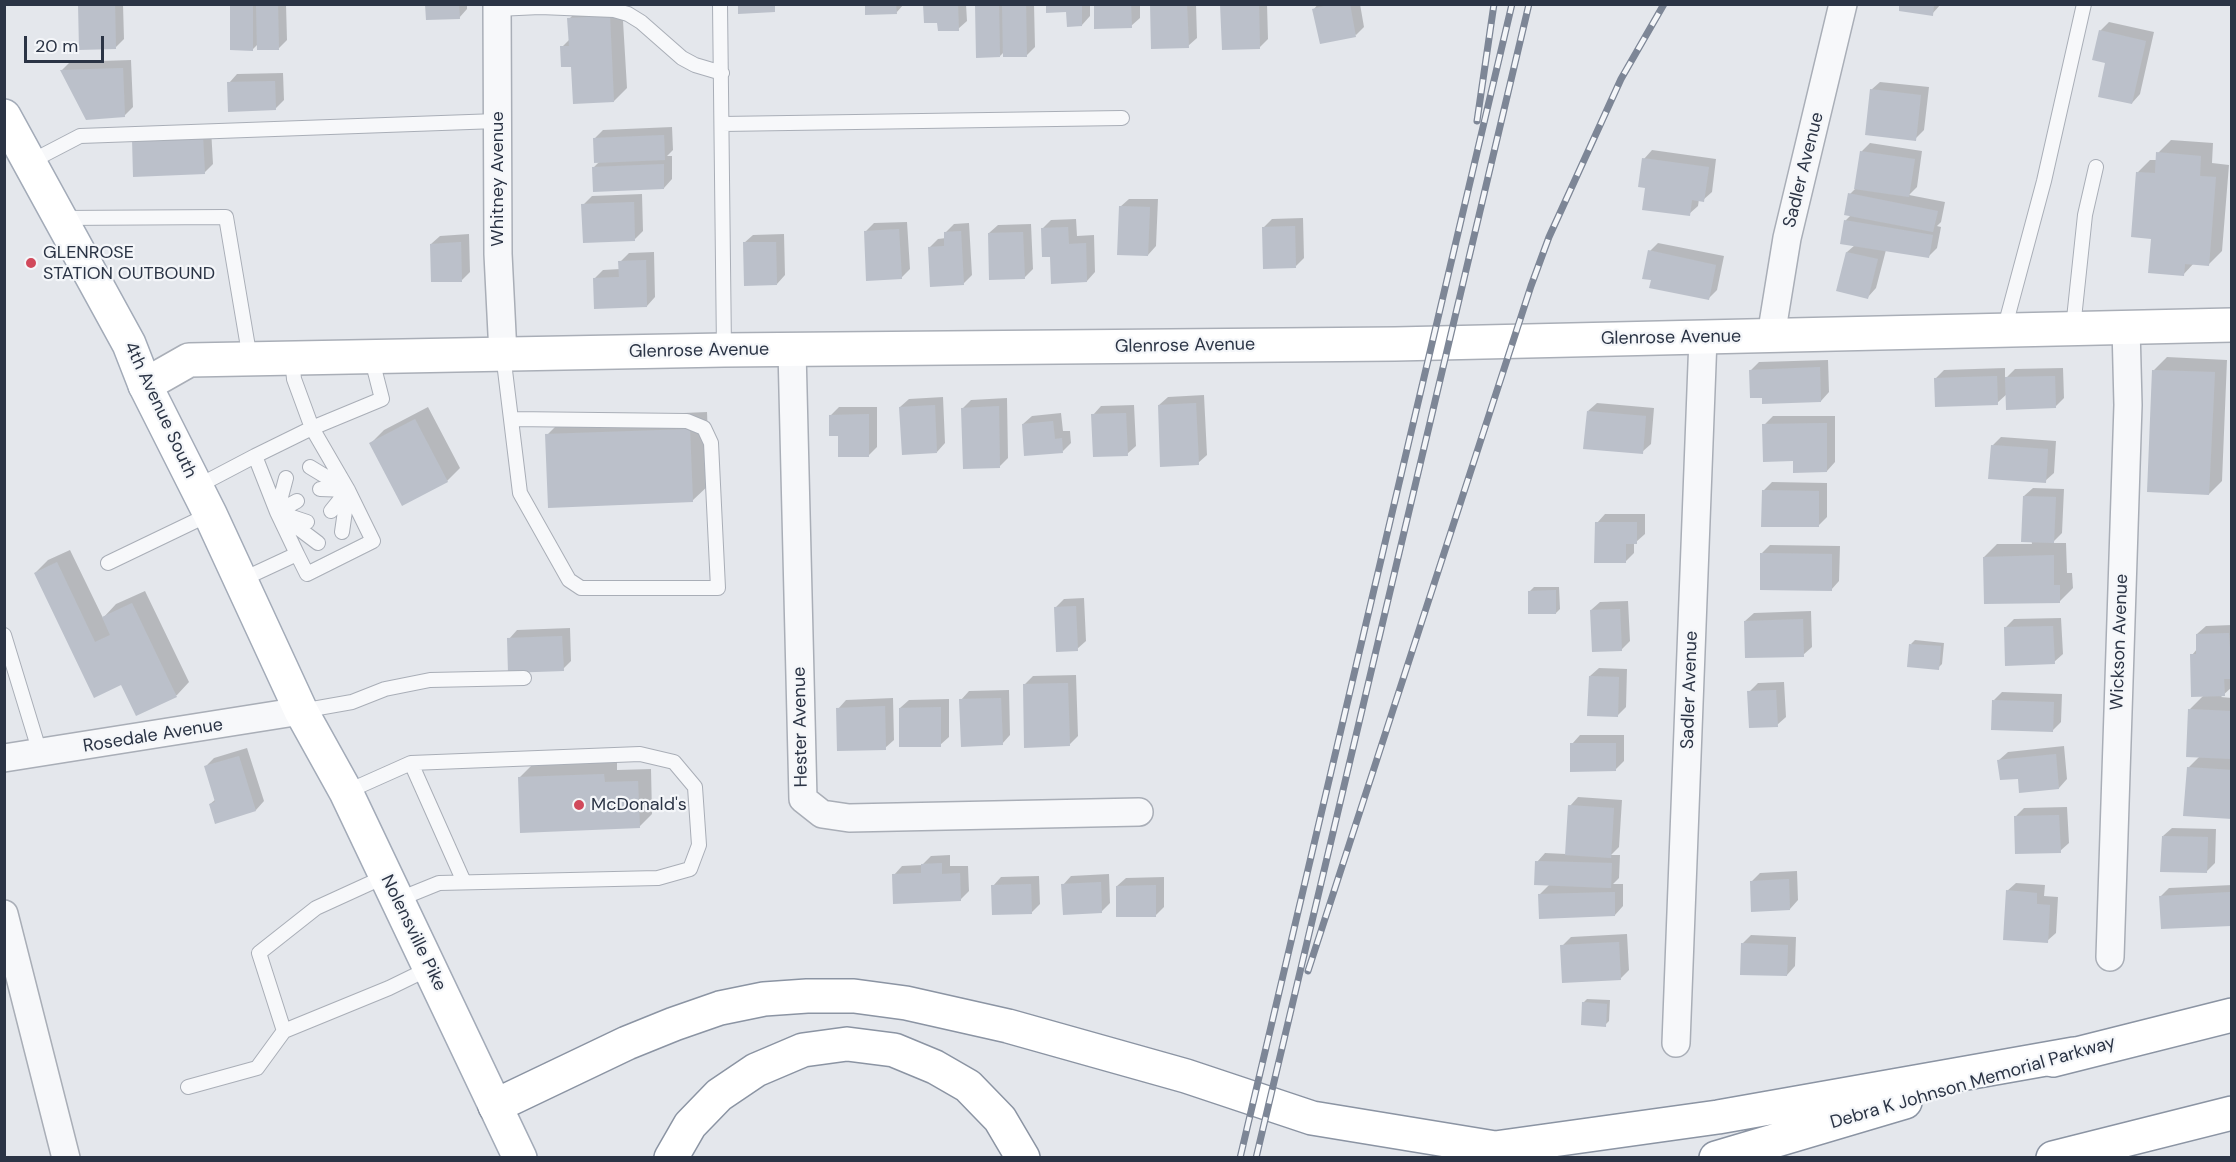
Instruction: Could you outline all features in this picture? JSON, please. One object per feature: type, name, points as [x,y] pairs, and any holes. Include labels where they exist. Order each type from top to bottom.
[{"type":"main road","name":"4th Avenue South","points":[[4,116],[129,344],[145,385],[241,580],[301,711]]},
{"type":"main road","name":"Glenrose Avenue","points":[[145,385],[189,360],[724,350],[1395,344],[2232,325]]},
{"type":"main road","name":"Nolensville Pike","points":[[301,711],[346,792],[520,1158]]},
{"type":"main road","points":[[495,1106],[627,1043],[674,1024],[720,1008],[764,999],[807,996],[854,996],[906,1003],[1041,1035],[1186,1076],[1312,1118],[1495,1149],[1718,1117],[2074,1054]]},
{"type":"main road","name":"Debra K Johnson Memorial Parkway","points":[[1716,1158],[2074,1054],[2232,1015]]},
{"type":"main road","points":[[671,1158],[690,1125],[719,1095],[756,1070],[803,1050],[847,1044],[894,1050],[935,1066],[968,1086],[1000,1119],[1023,1158]]},
{"type":"main road","points":[[2053,1158],[2232,1114]]},
{"type":"main road","points":[[2121,1158],[2232,1114]]},
{"type":"street","name":"Sadler Avenue","points":[[1771,336],[1787,237],[1844,4]]},
{"type":"street","name":"Whitney Avenue","points":[[497,7],[498,254],[503,354]]},
{"type":"street","name":"Wickson Avenue","points":[[2110,957],[2128,405],[2126,327]]},
{"type":"street","name":"Sadler Avenue","points":[[1676,1043],[1703,338]]},
{"type":"street","name":"Hester Avenue","points":[[792,350],[803,799],[822,814],[849,818],[1139,812]]},
{"type":"street","name":"Rosedale Avenue","points":[[4,758],[301,711]]},
{"type":"street","points":[[4,914],[66,1158]]},
{"type":"lane","points":[[720,4],[724,350]]},
{"type":"lane","points":[[2004,330],[2044,181],[2084,4]]},
{"type":"lane","points":[[497,7],[615,10],[628,14],[641,22],[682,58],[695,65],[722,73]]},
{"type":"lane","points":[[723,124],[1122,118]]},
{"type":"lane","points":[[30,162],[80,136],[498,121]]},
{"type":"lane","points":[[2073,328],[2085,215],[2096,167]]},
{"type":"lane","points":[[60,218],[226,217],[250,359]]},
{"type":"lane","points":[[503,354],[520,493],[569,580],[581,588],[718,588],[711,443],[704,428],[687,421],[511,419]]},
{"type":"lane","points":[[108,563],[203,501],[255,456],[312,428],[382,399],[371,356]]},
{"type":"lane","points":[[255,456],[277,512],[307,573],[373,542],[348,490],[312,428],[294,379],[292,358]]},
{"type":"lane","points":[[310,467],[348,490]]},
{"type":"lane","points":[[277,512],[286,478]]},
{"type":"lane","points":[[320,489],[348,490]]},
{"type":"lane","points":[[331,511],[348,490]]},
{"type":"lane","points":[[342,532],[348,490]]},
{"type":"lane","points":[[277,512],[297,501]]},
{"type":"lane","points":[[277,512],[307,522]]},
{"type":"lane","points":[[277,512],[318,543]]},
{"type":"lane","points":[[241,580],[297,554]]},
{"type":"lane","points":[[4,635],[40,753]]},
{"type":"lane","points":[[301,711],[352,702],[385,689],[430,680],[524,678]]},
{"type":"lane","points":[[284,1031],[259,952],[316,908],[392,888],[438,883],[658,878],[690,869],[699,845],[695,787],[674,762],[640,754],[411,763],[346,792]]},
{"type":"lane","points":[[411,763],[464,882]]},
{"type":"lane","points":[[188,1086],[257,1068],[284,1031],[389,988],[430,968]]},
{"type":"building","points":[[78,4],[115,4],[116,49],[79,50]]},
{"type":"building","points":[[230,4],[253,4],[253,51],[230,50]]},
{"type":"building","points":[[256,4],[278,4],[279,50],[257,50]]},
{"type":"building","points":[[425,4],[459,4],[460,19],[426,20]]},
{"type":"building","points":[[738,4],[775,4],[775,12],[738,14]]},
{"type":"building","points":[[865,4],[896,4],[897,14],[865,15]]},
{"type":"building","points":[[923,4],[958,4],[959,31],[938,31],[937,23],[924,23]]},
{"type":"building","points":[[975,4],[999,4],[1000,57],[976,58]]},
{"type":"building","points":[[1002,4],[1026,4],[1027,57],[1003,57]]},
{"type":"building","points":[[1046,4],[1082,4],[1082,26],[1067,27],[1066,12],[1046,13]]},
{"type":"building","points":[[1094,4],[1131,4],[1132,28],[1094,29]]},
{"type":"building","points":[[1150,4],[1187,4],[1189,48],[1151,49]]},
{"type":"building","points":[[1220,4],[1259,4],[1260,49],[1222,50]]},
{"type":"building","points":[[1332,4],[1350,4],[1356,37],[1320,44],[1312,9]]},
{"type":"building","points":[[1899,4],[1934,4],[1933,16],[1899,11]]},
{"type":"building","points":[[610,16],[614,102],[573,104],[571,67],[561,67],[560,46],[569,46],[567,18]]},
{"type":"building","points":[[2099,30],[2146,41],[2132,104],[2098,97],[2105,63],[2092,60]]},
{"type":"building","points":[[123,68],[125,117],[86,120],[60,70]]},
{"type":"building","points":[[275,81],[276,110],[228,112],[227,82]]},
{"type":"building","points":[[1870,89],[1921,95],[1916,141],[1865,135]]},
{"type":"building","points":[[664,135],[665,160],[594,163],[593,138]]},
{"type":"building","points":[[203,136],[205,174],[133,177],[132,139]]},
{"type":"building","points":[[1860,151],[1915,159],[1909,197],[1854,189]]},
{"type":"building","points":[[2156,152],[2201,156],[2200,176],[2216,177],[2209,266],[2185,264],[2184,276],[2148,273],[2151,239],[2131,237],[2136,172],[2155,173]]},
{"type":"building","points":[[1642,158],[1709,167],[1704,202],[1692,200],[1690,216],[1642,210],[1645,188],[1638,187]]},
{"type":"building","points":[[664,164],[664,189],[593,192],[592,167]]},
{"type":"building","points":[[1848,193],[1938,211],[1933,232],[1844,215]]},
{"type":"building","points":[[634,202],[635,241],[583,243],[581,204]]},
{"type":"building","points":[[1119,206],[1150,207],[1148,256],[1117,255]]},
{"type":"building","points":[[1844,220],[1933,235],[1929,258],[1840,244]]},
{"type":"building","points":[[1295,226],[1296,268],[1263,269],[1262,227]]},
{"type":"building","points":[[1068,227],[1069,244],[1086,243],[1087,282],[1051,284],[1050,257],[1042,257],[1041,228]]},
{"type":"building","points":[[899,229],[902,279],[866,281],[864,231]]},
{"type":"building","points":[[961,231],[964,285],[930,287],[928,247],[944,246],[944,232]]},
{"type":"building","points":[[1023,232],[1025,279],[989,280],[988,233]]},
{"type":"building","points":[[461,242],[462,282],[431,282],[430,244]]},
{"type":"building","points":[[743,242],[776,242],[777,285],[744,286]]},
{"type":"building","points":[[1648,250],[1716,265],[1709,300],[1649,288],[1651,280],[1642,279]]},
{"type":"building","points":[[1846,252],[1878,259],[1868,299],[1836,291]]},
{"type":"building","points":[[646,260],[647,307],[594,309],[593,278],[619,277],[618,261]]},
{"type":"building","points":[[1820,367],[1821,402],[1762,404],[1762,398],[1750,398],[1749,370]]},
{"type":"building","points":[[2152,370],[2215,372],[2209,495],[2147,492]]},
{"type":"building","points":[[1997,376],[1998,405],[1935,407],[1934,378]]},
{"type":"building","points":[[2055,376],[2056,408],[2006,410],[2005,377]]},
{"type":"building","points":[[1196,403],[1199,465],[1160,467],[1158,405]]},
{"type":"building","points":[[935,405],[937,453],[902,455],[899,407]]},
{"type":"building","points":[[999,406],[1000,468],[963,469],[961,408]]},
{"type":"building","points":[[1587,411],[1646,416],[1643,454],[1583,449]]},
{"type":"building","points":[[1126,413],[1128,456],[1093,457],[1091,414]]},
{"type":"building","points":[[869,414],[869,457],[838,457],[838,436],[829,436],[829,415]]},
{"type":"building","points":[[415,419],[448,482],[402,506],[369,443]]},
{"type":"building","points":[[1053,421],[1055,439],[1062,438],[1063,453],[1024,456],[1022,424]]},
{"type":"building","points":[[1827,423],[1827,472],[1793,473],[1793,461],[1763,462],[1762,424]]},
{"type":"building","points":[[690,429],[693,502],[548,508],[545,434]]},
{"type":"building","points":[[1991,445],[2048,449],[2046,483],[1988,479]]},
{"type":"building","points":[[1762,490],[1819,491],[1819,527],[1761,527]]},
{"type":"building","points":[[2023,496],[2056,497],[2054,543],[2021,542]]},
{"type":"building","points":[[1595,522],[1637,522],[1637,544],[1626,544],[1626,563],[1594,563]]},
{"type":"building","points":[[1760,553],[1832,554],[1832,591],[1760,590]]},
{"type":"building","points":[[2054,555],[2054,585],[2060,585],[2060,603],[1984,604],[1983,557]]},
{"type":"building","points":[[57,562],[95,642],[110,635],[102,617],[132,603],[177,697],[136,716],[121,685],[94,698],[34,573]]},
{"type":"building","points":[[1556,590],[1556,614],[1528,614],[1528,591]]},
{"type":"building","points":[[1076,606],[1078,651],[1056,652],[1054,607]]},
{"type":"building","points":[[1620,609],[1622,651],[1592,652],[1590,610]]},
{"type":"building","points":[[1803,619],[1804,657],[1745,658],[1744,621]]},
{"type":"building","points":[[2053,626],[2055,664],[2005,666],[2004,627]]},
{"type":"building","points":[[2229,633],[2232,679],[2224,679],[2225,696],[2191,697],[2190,654],[2196,654],[2196,634]]},
{"type":"building","points":[[562,636],[564,671],[508,673],[507,638]]},
{"type":"building","points":[[1909,644],[1941,646],[1939,670],[1907,667]]},
{"type":"building","points":[[1589,676],[1619,677],[1618,717],[1587,716]]},
{"type":"building","points":[[1068,683],[1070,746],[1024,748],[1023,684]]},
{"type":"building","points":[[1776,690],[1778,727],[1749,728],[1747,691]]},
{"type":"building","points":[[1001,698],[1003,745],[961,747],[959,699]]},
{"type":"building","points":[[1992,700],[2054,702],[2053,732],[1991,730]]},
{"type":"building","points":[[885,706],[886,750],[837,751],[836,708]]},
{"type":"building","points":[[941,707],[941,747],[899,747],[899,708]]},
{"type":"building","points":[[2188,709],[2232,711],[2232,759],[2186,757]]},
{"type":"building","points":[[1570,743],[1616,743],[1616,771],[1570,772]]},
{"type":"building","points":[[2056,754],[2059,789],[2019,793],[2018,779],[2000,780],[1997,760]]},
{"type":"building","points":[[239,756],[256,811],[215,824],[209,804],[215,802],[204,766]]},
{"type":"building","points":[[2187,767],[2232,770],[2232,819],[2183,816]]},
{"type":"building","name":"McDonald's","points":[[604,774],[605,782],[638,781],[640,828],[520,833],[518,777]]},
{"type":"building","points":[[1568,805],[1614,808],[1611,858],[1565,855]]},
{"type":"building","points":[[2059,815],[2061,853],[2015,854],[2014,816]]},
{"type":"building","points":[[2162,836],[2208,837],[2207,873],[2160,872]]},
{"type":"building","points":[[1535,861],[1612,863],[1611,888],[1534,885]]},
{"type":"building","points":[[942,863],[942,874],[960,873],[961,901],[893,904],[892,874],[921,873],[921,864]]},
{"type":"building","points":[[1789,879],[1790,910],[1751,912],[1750,881]]},
{"type":"building","points":[[1101,882],[1102,913],[1063,915],[1061,884]]},
{"type":"building","points":[[1031,884],[1032,914],[992,915],[991,885]]},
{"type":"building","points":[[1156,885],[1156,917],[1116,917],[1116,886]]},
{"type":"building","points":[[2006,890],[2037,893],[2037,904],[2050,905],[2048,943],[2003,940]]},
{"type":"building","points":[[1615,892],[1615,916],[1539,919],[1538,894]]},
{"type":"building","points":[[2230,892],[2231,926],[2161,929],[2159,896]]},
{"type":"building","points":[[1619,942],[1621,980],[1562,983],[1560,945]]},
{"type":"building","points":[[1741,943],[1788,945],[1787,976],[1740,975]]},
{"type":"building","points":[[1582,1002],[1607,1004],[1606,1027],[1581,1025]]},
{"type":"railway","points":[[1477,121],[1494,4]]},
{"type":"railway","points":[[1240,1158],[1512,4]]},
{"type":"railway","points":[[1256,1158],[1529,4]]},
{"type":"railway","points":[[1308,971],[1531,286],[1549,237],[1621,79],[1664,4]]},
{"type":"place","name":"GLENROSE STATION OUTBOUND","points":[[31,263]]},
{"type":"place","name":"McDonald's","points":[[579,805]]}]
